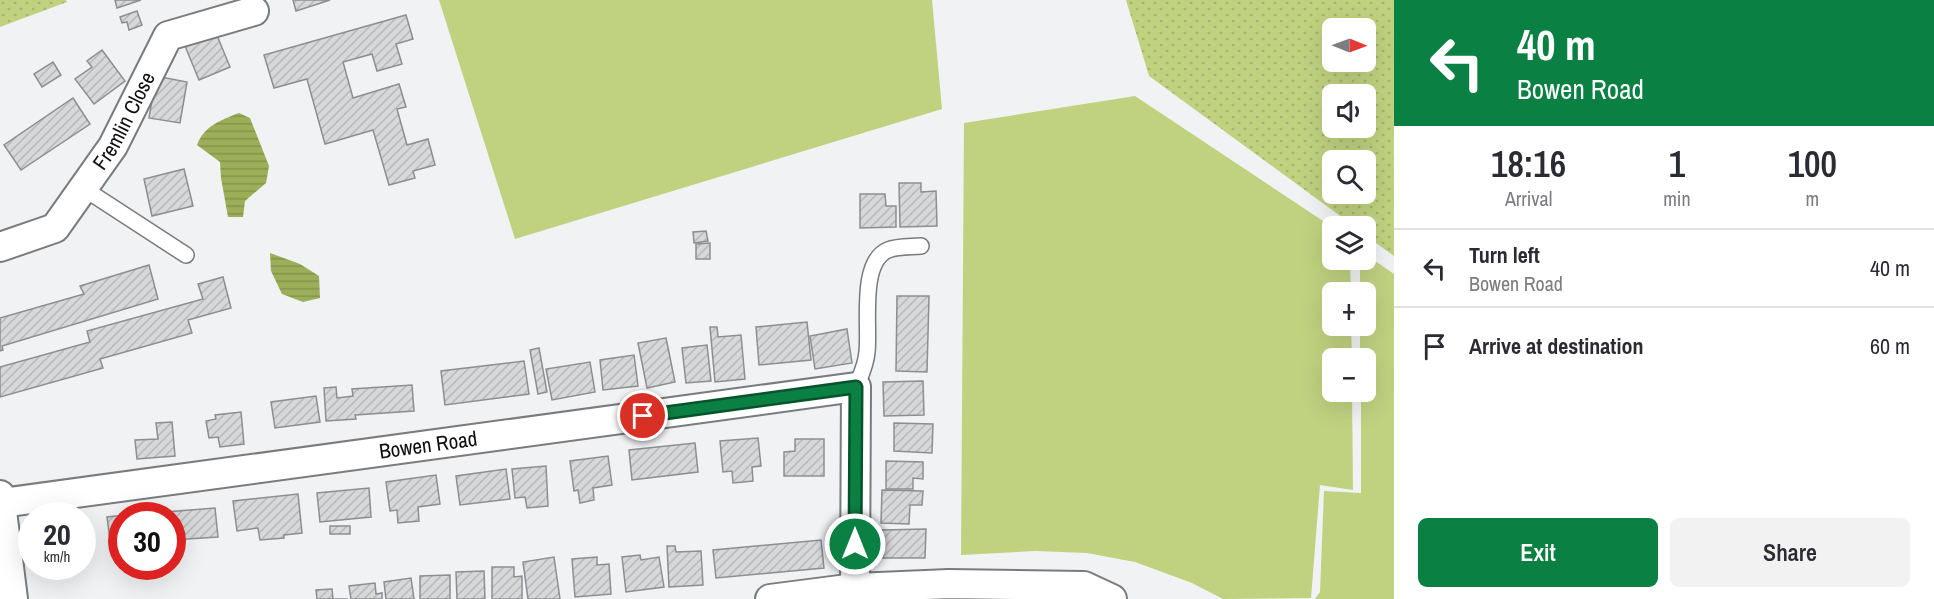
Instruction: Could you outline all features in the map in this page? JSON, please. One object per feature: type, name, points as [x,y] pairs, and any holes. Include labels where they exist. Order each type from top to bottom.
[{"type":"street","name":"Fremlin Close","points":[[0,247],[55,228],[113,146],[168,36],[254,11]]},
{"type":"street","name":"Bowen Road","points":[[1,499],[856,387]]},
{"type":"street","points":[[853,594],[856,387]]},
{"type":"street","points":[[1,499],[13,599]]},
{"type":"street","points":[[770,599],[853,594],[949,584],[1084,586],[1112,599]]},
{"type":"lane","points":[[83,188],[186,255]]},
{"type":"lane","points":[[856,387],[864,369],[867,351],[870,275],[878,259],[888,250],[921,246]]},
{"type":"shaded area","points":[[0,0],[66,0],[67,2],[0,27]]},
{"type":"shaded area","points":[[439,0],[932,0],[942,109],[515,239]]},
{"type":"shaded area","points":[[1126,0],[1394,0],[1394,256],[1376,243],[1376,216],[1340,216],[1324,204],[1376,204],[1376,150],[1322,150],[1322,203],[1149,76]]},
{"type":"shaded area","points":[[1135,96],[1322,220],[1322,270],[1350,270],[1351,282],[1322,282],[1322,336],[1351,336],[1352,348],[1322,348],[1322,402],[1352,402],[1353,490],[1320,485],[1311,598],[1223,599],[1192,583],[1135,562],[1087,553],[1035,551],[961,555],[964,123]]},
{"type":"shaded area","points":[[239,113],[250,118],[269,166],[266,183],[245,201],[243,217],[228,217],[220,162],[197,145],[209,128]]},
{"type":"shaded area","points":[[270,253],[300,264],[319,276],[320,298],[303,302],[282,294],[271,271]]},
{"type":"shaded area","points":[[1376,262],[1394,274],[1394,599],[1315,599],[1320,592],[1324,491],[1361,493],[1361,402],[1376,402],[1376,348],[1360,348],[1360,336],[1376,336],[1376,282],[1360,282],[1360,270],[1376,270]]},
{"type":"building","points":[[115,0],[141,0],[117,8]]},
{"type":"building","points":[[293,0],[330,0],[296,11]]},
{"type":"building","points":[[137,11],[142,25],[129,30],[127,22],[122,23],[120,17]]},
{"type":"building","points":[[406,15],[413,39],[396,44],[402,64],[377,71],[372,54],[343,62],[353,98],[399,84],[406,107],[397,109],[407,145],[428,139],[435,165],[413,171],[415,178],[389,185],[373,130],[325,144],[307,79],[274,88],[264,55]]},
{"type":"building","points":[[216,33],[230,67],[199,80],[185,46]]},
{"type":"building","points":[[102,50],[125,81],[94,104],[75,79],[92,67],[87,61]]},
{"type":"building","points":[[53,62],[61,75],[42,87],[34,74]]},
{"type":"building","points":[[156,76],[187,82],[180,123],[149,118]]},
{"type":"building","points":[[73,98],[90,124],[21,170],[4,145]]},
{"type":"building","points":[[184,169],[193,206],[152,216],[144,179]]},
{"type":"building","points":[[899,183],[921,183],[921,192],[936,191],[937,226],[900,227]]},
{"type":"building","points":[[860,194],[885,194],[886,206],[896,206],[896,227],[860,228]]},
{"type":"building","points":[[706,231],[708,241],[694,243],[693,232]]},
{"type":"building","points":[[710,243],[710,259],[696,259],[696,244]]},
{"type":"building","points":[[149,265],[158,299],[2,346],[3,350],[0,351],[0,318],[84,294],[80,286]]},
{"type":"building","points":[[223,277],[231,308],[188,320],[192,333],[100,359],[103,368],[0,397],[0,367],[90,342],[87,331],[203,299],[198,284]]},
{"type":"building","points":[[897,296],[929,296],[927,372],[896,371]]},
{"type":"building","points":[[807,322],[811,360],[759,365],[756,327]]},
{"type":"building","points":[[710,327],[717,327],[718,337],[741,335],[745,379],[715,382]]},
{"type":"building","points":[[847,329],[852,363],[815,369],[810,336]]},
{"type":"building","points":[[666,338],[675,382],[647,388],[638,343]]},
{"type":"building","points":[[707,345],[711,381],[686,383],[682,348]]},
{"type":"building","points":[[539,348],[547,392],[538,394],[530,350]]},
{"type":"building","points":[[634,355],[638,386],[603,390],[600,360]]},
{"type":"building","points":[[524,361],[529,394],[445,405],[441,371]]},
{"type":"building","points":[[590,362],[595,392],[552,400],[546,369]]},
{"type":"building","points":[[923,381],[924,415],[884,416],[883,382]]},
{"type":"building","points":[[412,385],[414,411],[355,415],[356,419],[326,421],[324,388],[336,387],[337,398],[353,396],[352,389]]},
{"type":"building","points":[[316,396],[320,422],[275,428],[271,402]]},
{"type":"building","points":[[241,412],[244,444],[220,447],[218,437],[209,438],[206,421],[216,419],[215,415]]},
{"type":"building","points":[[172,422],[175,456],[137,459],[135,440],[158,439],[156,423]]},
{"type":"building","points":[[894,423],[933,424],[932,453],[894,451]]},
{"type":"building","points":[[758,438],[761,466],[752,467],[753,481],[733,483],[732,471],[723,472],[720,441]]},
{"type":"building","points":[[795,439],[824,439],[824,476],[784,476],[784,452],[795,451]]},
{"type":"building","points":[[695,443],[698,472],[632,480],[629,450]]},
{"type":"building","points":[[608,456],[612,485],[593,488],[594,500],[580,503],[578,490],[574,491],[570,461]]},
{"type":"building","points":[[886,461],[923,462],[923,479],[913,478],[913,489],[886,489]]},
{"type":"building","points":[[546,466],[548,506],[527,508],[525,497],[515,498],[512,469]]},
{"type":"building","points":[[506,469],[510,499],[460,505],[456,476]]},
{"type":"building","points":[[436,475],[440,504],[418,507],[419,521],[398,523],[397,510],[390,511],[386,482]]},
{"type":"building","points":[[369,488],[371,517],[320,522],[317,493]]},
{"type":"building","points":[[882,490],[923,491],[922,505],[910,505],[909,524],[881,523]]},
{"type":"building","points":[[298,494],[302,533],[284,535],[284,538],[260,540],[258,528],[237,531],[233,501]]},
{"type":"building","points":[[215,508],[218,537],[186,539],[186,510]]},
{"type":"building","points":[[330,526],[350,526],[350,534],[330,534]]},
{"type":"building","points":[[926,529],[925,558],[883,558],[882,530]]},
{"type":"building","points":[[821,540],[824,568],[716,578],[713,550]]},
{"type":"building","points":[[667,546],[675,546],[676,552],[701,551],[703,585],[669,587]]},
{"type":"building","points":[[640,555],[641,560],[659,557],[664,587],[626,592],[622,557]]},
{"type":"building","points":[[554,557],[560,599],[528,599],[523,562]]},
{"type":"building","points":[[597,557],[597,565],[609,564],[611,594],[575,597],[572,559]]},
{"type":"building","points":[[492,567],[514,567],[514,577],[522,576],[522,599],[492,599]]},
{"type":"building","points":[[484,571],[485,599],[457,599],[456,572]]},
{"type":"building","points":[[450,575],[450,599],[420,599],[420,576]]},
{"type":"building","points":[[411,578],[414,599],[386,599],[384,582]]},
{"type":"building","points":[[375,583],[376,594],[382,593],[382,599],[351,599],[349,586]]},
{"type":"building","points":[[332,589],[333,599],[317,599],[316,590]]},
{"type":"route","points":[[643,416],[856,387],[855,544]]}]
